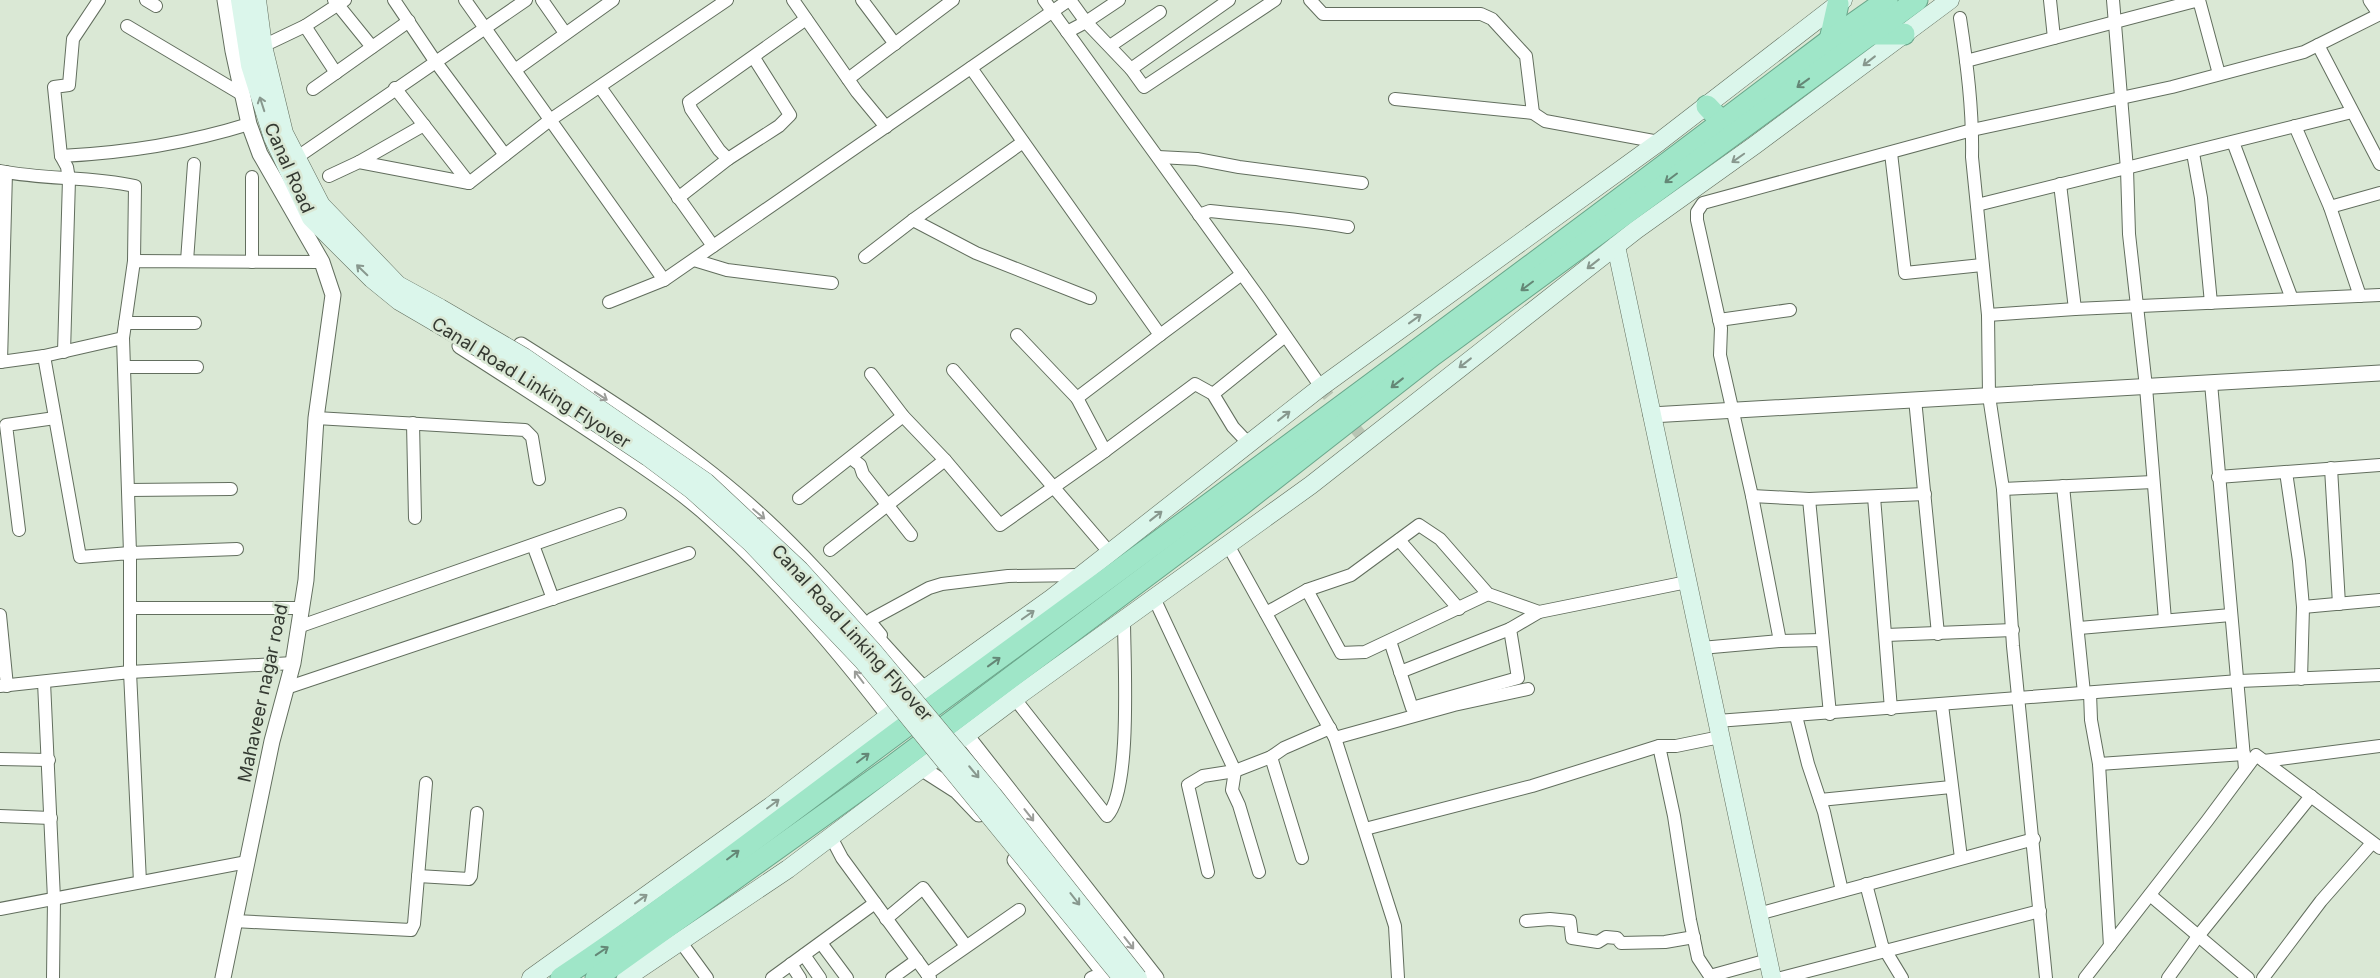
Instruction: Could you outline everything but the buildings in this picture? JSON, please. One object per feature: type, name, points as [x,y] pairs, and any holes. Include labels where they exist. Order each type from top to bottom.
[{"type":"highway","points":[[562,978],[661,909],[875,749],[1184,524],[1830,40],[1887,0]]},
{"type":"highway","points":[[1830,40],[1841,2]]},
{"type":"highway","points":[[596,978],[894,766],[1241,505],[1441,349],[1914,2]]},
{"type":"highway","points":[[1870,34],[1904,34]]},
{"type":"highway","points":[[1707,106],[1722,122]]},
{"type":"main road","name":"Canal Road","points":[[240,0],[250,65],[273,138],[311,218],[372,279],[402,295]]},
{"type":"main road","name":"Canal Road","points":[[256,0],[263,46],[284,133],[296,158],[321,205],[365,254],[398,285],[402,295]]},
{"type":"main road","points":[[626,978],[788,869],[1015,698],[1312,485],[1365,440],[1616,246],[1950,0]]},
{"type":"main road","points":[[530,978],[770,806],[924,689],[1081,575],[1321,387],[1659,142],[1841,2]]},
{"type":"main road","points":[[1616,246],[1772,978]]},
{"type":"main road","name":"Canal Road Linking Flyover","points":[[402,295],[437,315],[524,357],[706,482],[800,570],[873,651],[992,794],[1138,978]]},
{"type":"main road","name":"Canal Road Linking Flyover","points":[[437,315],[648,457],[692,490],[751,543],[863,661],[1122,978]]},
{"type":"street","points":[[64,352],[69,179],[67,167],[61,156],[54,87],[69,85],[74,39],[98,0]]},
{"type":"street","points":[[225,0],[233,51],[249,124],[260,154],[270,175],[322,262]]},
{"type":"street","points":[[394,0],[435,61],[505,155]]},
{"type":"street","points":[[465,0],[664,280]]},
{"type":"street","points":[[296,158],[395,88],[526,0]]},
{"type":"street","points":[[542,0],[565,34]]},
{"type":"street","points":[[515,70],[613,0]]},
{"type":"street","points":[[359,162],[469,182],[550,120],[727,0]]},
{"type":"street","points":[[793,0],[848,79],[886,127]]},
{"type":"street","points":[[862,0],[896,44]]},
{"type":"street","points":[[848,79],[953,0]]},
{"type":"street","points":[[1044,0],[1200,215],[1321,387]]},
{"type":"street","points":[[609,302],[664,280],[1069,0],[1086,22],[1131,69],[1144,87],[1260,4],[1275,0]]},
{"type":"street","points":[[1066,32],[1086,22],[1119,0]]},
{"type":"street","points":[[1131,69],[1229,0]]},
{"type":"street","points":[[1310,0],[1323,14],[1480,14],[1492,19],[1526,56],[1533,113]]},
{"type":"street","points":[[2050,0],[2054,38]]},
{"type":"street","points":[[2113,0],[2127,169],[2129,234],[2146,387],[2165,620]]},
{"type":"street","points":[[1966,61],[2199,0],[2220,74]]},
{"type":"street","points":[[1780,641],[1752,496],[1720,355],[1721,328],[1697,220],[1697,212],[1703,203],[1972,130],[2120,98],[2304,52],[2380,13],[2370,0]]},
{"type":"street","points":[[263,46],[305,26],[339,2],[372,47]]},
{"type":"street","points":[[1110,46],[1160,12]]},
{"type":"street","points":[[728,159],[719,150],[691,109],[689,102],[754,58],[806,18]]},
{"type":"street","points":[[1960,18],[1966,61],[1972,130],[1972,156],[1988,315],[1989,396],[2003,489],[2018,698],[2034,839],[2046,978]]},
{"type":"street","points":[[312,89],[409,21]]},
{"type":"street","points":[[127,26],[243,95]]},
{"type":"street","points":[[305,26],[336,73]]},
{"type":"street","points":[[2318,45],[2380,164]]},
{"type":"street","points":[[678,198],[728,159],[779,126],[790,115],[754,58]]},
{"type":"street","points":[[971,68],[1160,335]]},
{"type":"street","points":[[600,87],[713,246]]},
{"type":"street","points":[[395,88],[469,182]]},
{"type":"street","points":[[1395,99],[1533,113],[1545,121],[1659,142]]},
{"type":"street","points":[[1977,205],[2352,112]]},
{"type":"street","points":[[61,156],[106,154],[203,138],[249,124]]},
{"type":"street","points":[[328,176],[359,162],[424,125]]},
{"type":"street","points":[[2295,126],[2330,208],[2360,296]]},
{"type":"street","points":[[865,257],[913,220],[1023,142]]},
{"type":"street","points":[[2233,142],[2292,299]]},
{"type":"street","points":[[2193,152],[2201,198],[2211,303]]},
{"type":"street","points":[[1891,153],[1905,273],[1982,265]]},
{"type":"street","points":[[1158,157],[1197,159],[1239,167],[1362,183]]},
{"type":"street","points":[[187,261],[194,164]]},
{"type":"street","points":[[123,338],[44,356],[0,362],[3,171],[31,177],[107,180],[135,186],[134,261],[123,338],[129,490],[130,672],[140,882]]},
{"type":"street","points":[[252,177],[252,262]]},
{"type":"street","points":[[2060,184],[2075,309]]},
{"type":"street","points":[[2330,208],[2380,193]]},
{"type":"street","points":[[1200,215],[1210,211],[1297,221],[1312,220],[1348,227]]},
{"type":"street","points":[[913,220],[976,253],[1090,298]]},
{"type":"street","points":[[694,260],[726,270],[832,283]]},
{"type":"street","points":[[134,261],[322,262]]},
{"type":"street","name":"Mahaveer nagar road","points":[[222,978],[272,741],[293,663],[306,580],[316,418],[333,295],[322,262]]},
{"type":"street","points":[[1077,398],[1242,274]]},
{"type":"street","points":[[402,295],[447,302],[521,345],[603,397],[693,458],[766,521],[924,689]]},
{"type":"street","points":[[402,295],[426,325],[542,397],[651,472],[711,518],[777,581],[847,661],[889,716]]},
{"type":"street","points":[[1988,315],[2075,309],[2380,295]]},
{"type":"street","points":[[1719,320],[1790,310]]},
{"type":"street","points":[[126,323],[195,323]]},
{"type":"street","points":[[1017,335],[1077,398],[1106,451]]},
{"type":"street","points":[[1212,394],[1285,336]]},
{"type":"street","points":[[44,356],[80,556],[237,549]]},
{"type":"street","points":[[124,367],[197,367]]},
{"type":"street","points":[[953,370],[1055,486],[1110,553]]},
{"type":"street","points":[[1651,415],[2380,373]]},
{"type":"street","points":[[871,374],[903,416],[945,460],[1000,525],[1106,451],[1195,384],[1212,394],[1233,427],[1249,444]]},
{"type":"street","points":[[2211,383],[2245,769]]},
{"type":"street","points":[[1915,399],[1938,634]]},
{"type":"street","points":[[799,498],[903,416]]},
{"type":"street","points":[[18,530],[6,425],[55,418]]},
{"type":"street","points":[[316,418],[525,430],[532,437],[539,479]]},
{"type":"street","points":[[413,423],[415,518]]},
{"type":"street","points":[[851,458],[860,465],[863,474],[889,504],[911,535]]},
{"type":"street","points":[[830,550],[945,460]]},
{"type":"street","points":[[2218,478],[2380,465]]},
{"type":"street","points":[[2331,468],[2339,604]]},
{"type":"street","points":[[2286,472],[2299,561],[2302,607],[2301,679]]},
{"type":"street","points":[[2003,489],[2153,482]]},
{"type":"street","points":[[2063,486],[2078,628],[2099,764],[2110,946]]},
{"type":"street","points":[[129,490],[231,489]]},
{"type":"street","points":[[1752,496],[1809,499],[1925,494]]},
{"type":"street","points":[[1874,497],[1891,709]]},
{"type":"street","points":[[1809,499],[1830,714]]},
{"type":"street","points":[[298,627],[620,514]]},
{"type":"street","points":[[1266,613],[1307,590],[1351,575],[1419,526],[1440,539],[1488,594],[1539,612]]},
{"type":"street","points":[[1400,540],[1459,609]]},
{"type":"street","points":[[533,544],[552,598]]},
{"type":"street","points":[[1228,545],[1332,733],[1365,829],[1395,926],[1398,978]]},
{"type":"street","points":[[286,688],[689,552]]},
{"type":"street","points":[[889,653],[885,640],[872,624],[872,619],[929,588],[1008,576],[1081,575]]},
{"type":"street","points":[[1400,672],[1510,629],[1539,612],[1687,582]]},
{"type":"street","points":[[1307,590],[1341,653],[1365,652],[1488,594]]},
{"type":"street","points":[[1154,598],[1235,772],[1232,790],[1239,805],[1259,872]]},
{"type":"street","points":[[2302,607],[2380,600]]},
{"type":"street","points":[[130,608],[302,608]]},
{"type":"street","points":[[0,615],[3,686],[130,672],[293,663]]},
{"type":"street","points":[[2078,628],[2231,615]]},
{"type":"street","points":[[1015,698],[1108,816],[1113,810],[1119,784],[1126,729],[1124,620]]},
{"type":"street","points":[[1390,641],[1412,708],[1518,678],[1510,629]]},
{"type":"street","points":[[1886,635],[2013,630]]},
{"type":"street","points":[[1701,648],[1780,641],[1822,640]]},
{"type":"street","points":[[1365,829],[1532,786],[1659,746],[1676,746],[1718,729],[1796,716],[2238,681],[2380,675]]},
{"type":"street","points":[[44,682],[54,899],[53,978]]},
{"type":"street","points":[[1208,872],[1188,784],[1203,776],[1235,772],[1271,757],[1284,748],[1332,733],[1528,689]]},
{"type":"street","points":[[1942,704],[1961,858]]},
{"type":"street","points":[[1796,716],[1820,800],[1842,891]]},
{"type":"street","points":[[966,735],[1156,978]]},
{"type":"street","points":[[1659,746],[1674,816],[1698,958],[1710,977],[1768,960]]},
{"type":"street","points":[[2264,761],[2380,746]]},
{"type":"street","points":[[2099,764],[2244,754]]},
{"type":"street","points":[[2085,978],[2256,755],[2376,845],[2321,901],[2263,978]]},
{"type":"street","points":[[1271,757],[1302,858]]},
{"type":"street","points":[[0,759],[49,760]]},
{"type":"street","points":[[921,768],[957,791],[986,822],[1108,978]]},
{"type":"street","points":[[234,921],[411,930],[414,924],[426,783]]},
{"type":"street","points":[[1820,800],[1951,788]]},
{"type":"street","points":[[2168,978],[2199,935],[2310,796]]},
{"type":"street","points":[[418,876],[469,879],[472,876],[476,813]]},
{"type":"street","points":[[0,816],[51,818]]},
{"type":"street","points":[[830,837],[842,858],[929,976],[966,946],[1019,910]]},
{"type":"street","points":[[1758,914],[2034,839]]},
{"type":"street","points":[[0,909],[247,862]]},
{"type":"street","points":[[1866,884],[1882,945],[1902,978]]},
{"type":"street","points":[[886,918],[923,888],[966,946]]},
{"type":"street","points":[[2150,895],[2248,978]]},
{"type":"street","points":[[776,977],[875,903]]},
{"type":"street","points":[[1782,978],[2040,911]]},
{"type":"street","points":[[1526,921],[1550,919],[1570,921],[1572,938],[1598,942],[1606,938],[1617,938],[1621,943],[1635,944],[1694,937]]},
{"type":"street","points":[[680,941],[707,978]]},
{"type":"street","points":[[820,943],[847,978]]},
{"type":"street","points":[[804,955],[820,978]]},
{"type":"street","points":[[892,978],[917,960]]},
{"type":"street","points":[[791,964],[800,978]]},
{"type":"tunnel","points":[[1321,387],[1365,440]]}]
